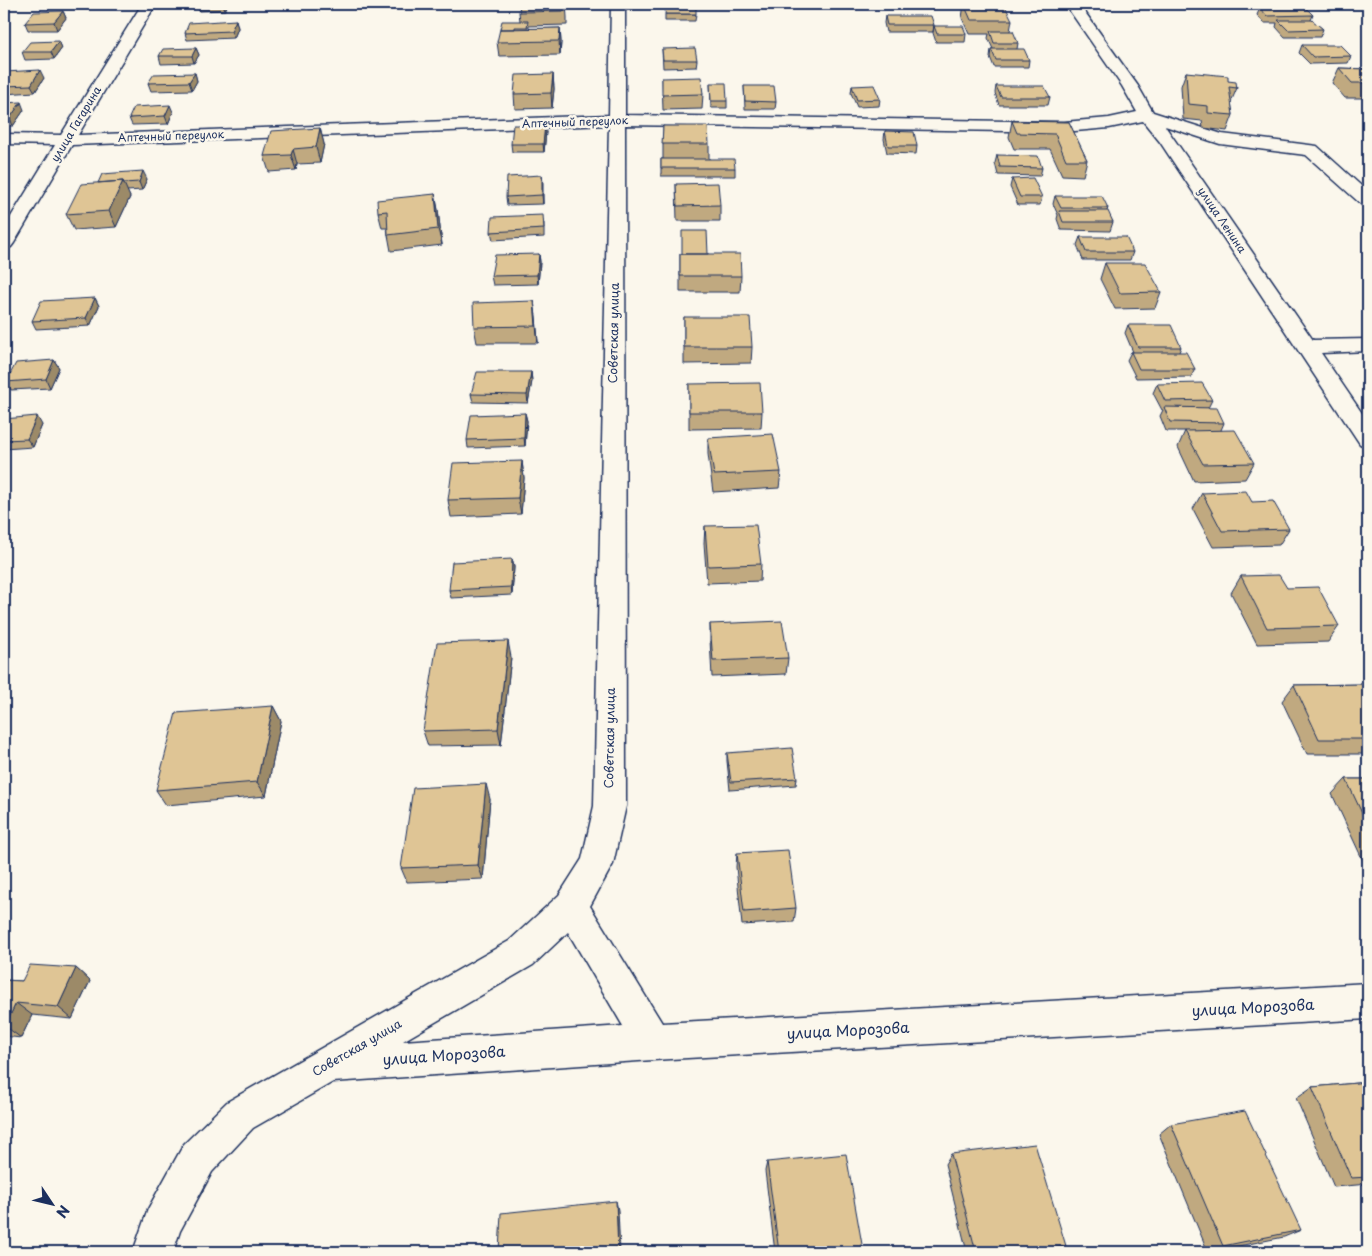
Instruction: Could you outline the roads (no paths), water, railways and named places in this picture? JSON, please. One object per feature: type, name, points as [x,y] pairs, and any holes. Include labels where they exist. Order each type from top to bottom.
[{"type":"street","name":"улица Гагарина","points":[[4,243],[149,4]]},
{"type":"street","name":"Советская улица","points":[[154,1252],[162,1222],[198,1158],[240,1114],[521,953],[571,906],[597,864],[610,806],[618,4]]},
{"type":"street","name":"улица Ленина","points":[[1072,4],[1130,86],[1147,115],[1167,139],[1368,439]]},
{"type":"street","name":"Аптечный переулок","points":[[4,139],[66,140],[616,120],[1064,126],[1109,123],[1147,115]]},
{"type":"street","points":[[1147,115],[1220,139],[1312,150],[1368,201]]},
{"type":"street","points":[[1307,346],[1368,345]]},
{"type":"street","points":[[1340,396],[1368,406]]},
{"type":"street","points":[[571,906],[653,1042]]},
{"type":"street","name":"улица Морозова","points":[[329,1064],[653,1042],[1368,1001]]}]
